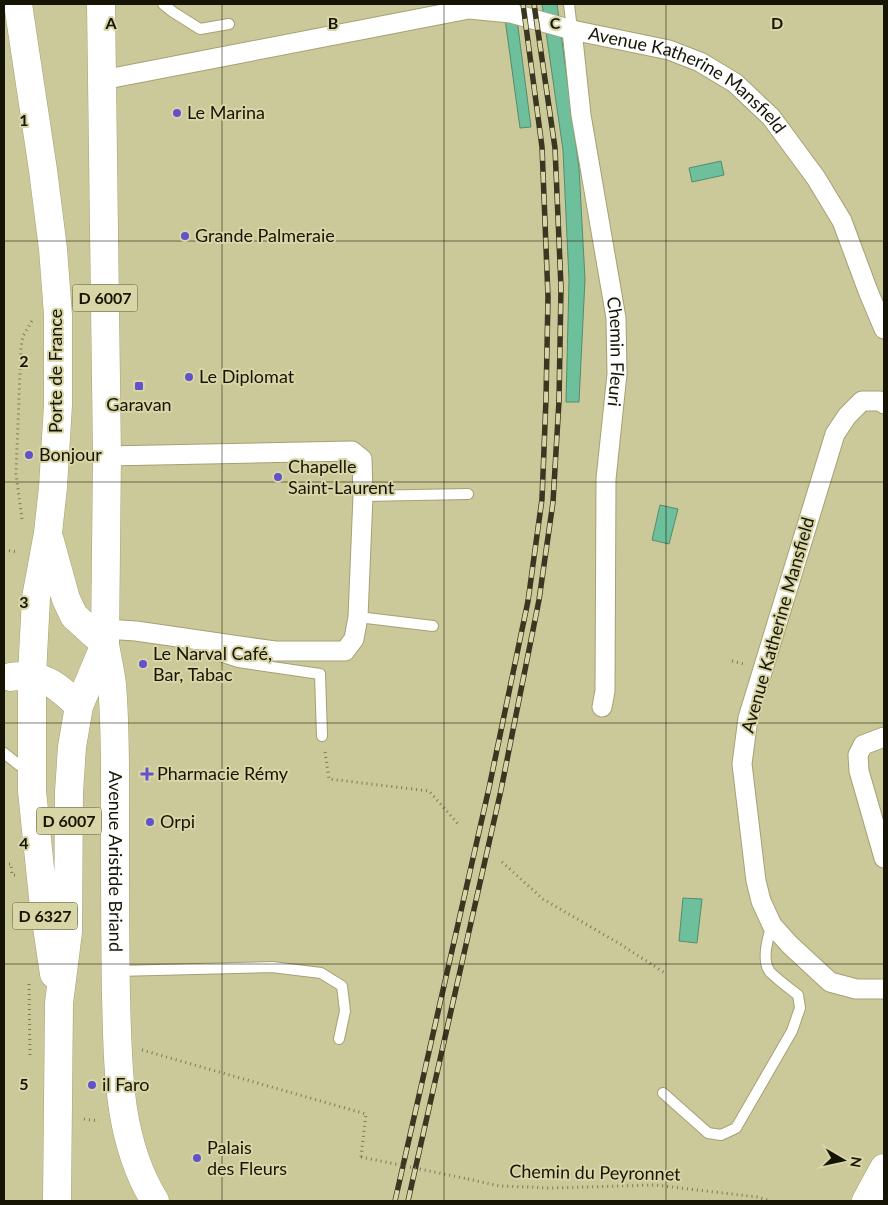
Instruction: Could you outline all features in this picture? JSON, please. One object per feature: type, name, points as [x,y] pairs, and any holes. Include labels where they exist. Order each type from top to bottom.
[{"type":"main road","name":"Porte de France","points":[[18,4],[43,170],[53,249],[58,315],[58,405],[35,530],[36,598],[33,629],[16,673],[32,768],[32,791],[37,829]]},
{"type":"main road","name":"D 6007","points":[[59,1003],[68,932],[69,792],[72,747],[79,706],[105,636],[107,456],[101,4]]},
{"type":"main road","name":"D 6007","points":[[35,530],[74,616],[105,636]]},
{"type":"main road","name":"Avenue Aristide Briand","points":[[105,636],[112,684],[114,744],[117,1047],[124,1118],[133,1154],[148,1190],[155,1201]]},
{"type":"main road","points":[[16,673],[61,689],[79,706]]},
{"type":"main road","points":[[32,768],[72,747]]},
{"type":"main road","name":"D 6327","points":[[37,829],[45,915],[59,1003],[57,1201]]},
{"type":"main road","points":[[866,1201],[884,1168]]},
{"type":"street","name":"Avenue Katherine Mansfield","points":[[102,80],[469,6],[511,13],[572,30],[669,50],[700,62],[735,82],[771,117],[816,178],[842,221],[884,329]]},
{"type":"street","name":"Chemin Fleuri","points":[[572,30],[581,115],[616,318],[617,374],[606,479],[605,691],[602,707]]},
{"type":"street","name":"Avenue Katherine Mansfield","points":[[884,404],[880,401],[862,401],[847,416],[835,434],[748,718],[742,764],[756,881],[761,901],[772,925],[790,945],[830,982],[856,989],[884,989]]},
{"type":"street","points":[[105,636],[136,631],[275,650],[345,650],[354,639],[358,617],[363,496],[362,459],[352,451],[107,456]]},
{"type":"street","points":[[884,737],[863,745],[858,755],[859,771],[884,858]]},
{"type":"lane","points":[[163,4],[200,29],[229,24]]},
{"type":"lane","points":[[568,4],[572,30]]},
{"type":"lane","points":[[363,496],[468,494]]},
{"type":"lane","points":[[358,617],[434,626]]},
{"type":"lane","points":[[208,642],[217,655],[238,662],[320,674],[322,736]]},
{"type":"lane","points":[[4,753],[19,765],[32,768]]},
{"type":"lane","points":[[662,1093],[708,1133],[721,1135],[736,1128],[792,1031],[800,1008],[798,995],[768,970],[765,954],[772,925]]},
{"type":"lane","points":[[116,971],[272,967],[322,974],[342,986],[345,1011],[339,1039]]},
{"type":"path","points":[[23,336],[16,474],[35,530]]},
{"type":"path","points":[[4,550],[24,553]]},
{"type":"path","points":[[322,736],[329,778],[429,791],[460,826]]},
{"type":"path","points":[[502,862],[543,899],[665,972]]},
{"type":"path","points":[[4,864],[12,864],[12,875]]},
{"type":"path","name":"Chemin du Peyronnet","points":[[117,1047],[145,1050],[366,1114],[362,1157],[500,1186],[551,1188],[655,1185],[757,1197],[771,1201]]},
{"type":"path","points":[[84,1119],[107,1121]]},
{"type":"shaded area","points":[[503,4],[515,4],[531,127],[520,128]]},
{"type":"shaded area","points":[[542,4],[557,4],[579,168],[585,279],[579,402],[566,402],[569,280],[563,150]]},
{"type":"shaded area","points":[[721,161],[724,175],[692,182],[689,168]]},
{"type":"shaded area","points":[[660,505],[678,509],[669,544],[652,540]]},
{"type":"shaded area","points":[[683,898],[702,899],[697,943],[679,941]]},
{"type":"railway","points":[[395,1201],[489,788],[528,601],[542,499],[548,297],[542,147],[523,4]]},
{"type":"railway","points":[[408,1201],[501,790],[539,600],[553,502],[559,401],[561,287],[555,148],[534,4]]},
{"type":"place","name":"Le Marina","points":[[177,113]]},
{"type":"place","name":"Grande Palmeraie","points":[[185,236]]},
{"type":"place","name":"Le Diplomat","points":[[189,377]]},
{"type":"place","name":"Garavan","points":[[139,386]]},
{"type":"place","name":"Bonjour","points":[[29,455]]},
{"type":"place","name":"Chapelle Saint-Laurent","points":[[278,477]]},
{"type":"place","name":"Le Narval Café, Bar, Tabac","points":[[143,664]]},
{"type":"place","name":"Pharmacie Rémy","points":[[147,774]]},
{"type":"place","name":"Orpi","points":[[150,822]]},
{"type":"place","name":"il Faro","points":[[92,1085]]},
{"type":"place","name":"Palais des Fleurs","points":[[197,1158]]}]
